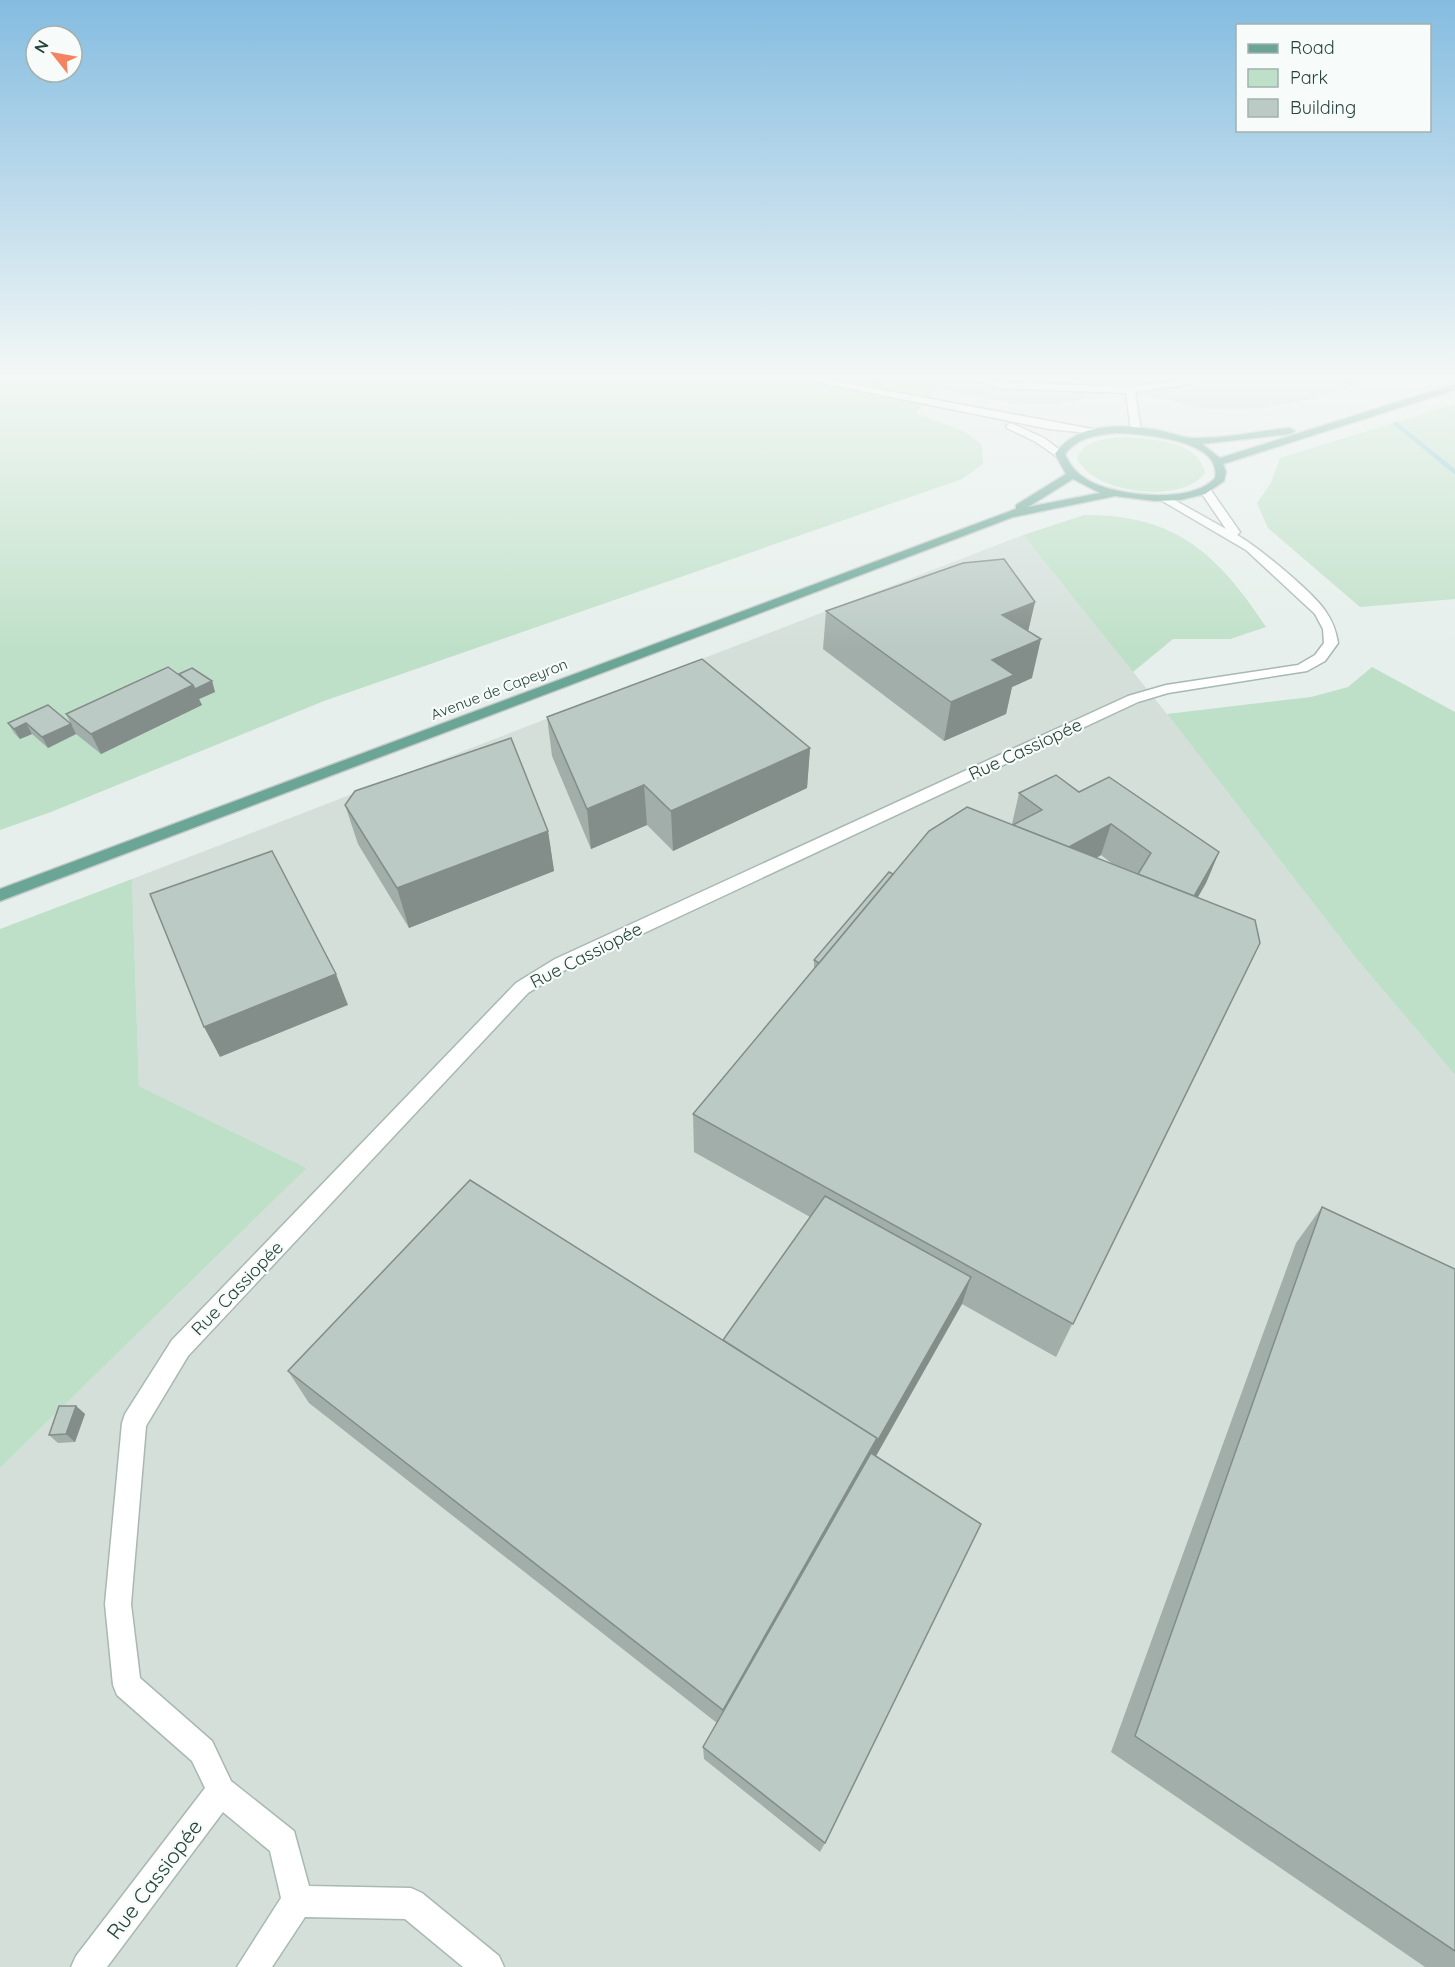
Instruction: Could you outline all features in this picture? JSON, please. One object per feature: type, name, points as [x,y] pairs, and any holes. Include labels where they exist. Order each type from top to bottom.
[{"type":"main road","points":[[1064,466],[1072,475],[1090,485],[1115,494],[1165,499],[1206,491],[1218,483],[1222,472],[1220,466]]},
{"type":"main road","name":"Avenue de Capeyron","points":[[1010,514],[1072,475]]},
{"type":"main road","name":"Avenue de Capeyron","points":[[0,895],[1010,514],[1115,494]]},
{"type":"street","points":[[1206,491],[1223,519],[1241,541]]},
{"type":"street","points":[[1165,499],[1241,541]]},
{"type":"street","name":"Rue Cassiopée","points":[[297,1901],[283,1842],[221,1791],[202,1750],[127,1685],[118,1604],[134,1423],[180,1348],[522,988],[561,964],[1133,699],[1166,689],[1302,668],[1320,658],[1331,643],[1329,629],[1320,612],[1241,541]]},
{"type":"street","name":"Rue Cassiopée","points":[[87,1967],[221,1791]]},
{"type":"street","points":[[253,1967],[297,1901],[411,1904],[488,1967]]},
{"type":"shaded area","points":[[1023,535],[1167,714],[1355,957],[1455,1075],[1455,1967],[0,1967],[0,1468],[307,1168],[139,1086],[132,879]]},
{"type":"green space","points":[[0,466],[980,466],[962,479],[324,701],[51,812],[0,830]]},
{"type":"green space","points":[[1083,466],[1202,466],[1205,473],[1194,483],[1158,492],[1118,487],[1100,480]]},
{"type":"green space","points":[[1277,466],[1455,466],[1455,599],[1360,607],[1268,528],[1257,503],[1271,483]]},
{"type":"green space","points":[[1084,515],[1144,522],[1169,531],[1191,543],[1211,559],[1230,579],[1266,627],[1230,639],[1173,639],[1133,672],[1023,535]]},
{"type":"green space","points":[[1372,667],[1455,712],[1455,1075],[1355,957],[1167,714],[1311,697],[1348,687]]},
{"type":"green space","points":[[132,879],[139,1086],[307,1168],[0,1468],[0,929]]},
{"type":"building","points":[[1004,559],[1035,602],[1002,615],[1041,639],[992,660],[1014,675],[951,702],[826,611],[963,563]]},
{"type":"building","points":[[702,659],[810,748],[671,811],[644,785],[587,809],[547,717]]},
{"type":"building","points":[[168,667],[193,685],[91,734],[66,714]]},
{"type":"building","points":[[192,668],[212,681],[195,689],[179,674]]},
{"type":"building","points":[[48,705],[71,724],[42,737],[26,723],[14,729],[8,723]]},
{"type":"building","points":[[511,738],[548,831],[397,888],[345,805],[355,791]]},
{"type":"building","points":[[1056,775],[1079,792],[1109,777],[1219,852],[1194,896],[1138,874],[1151,853],[1111,824],[1069,847],[1013,825],[1042,810],[1019,793]]},
{"type":"building","points":[[967,807],[1255,920],[1260,943],[1073,1324],[693,1114],[929,831]]},
{"type":"building","points":[[272,851],[336,974],[204,1027],[150,894]]},
{"type":"building","points":[[889,872],[893,874],[819,963],[814,960]]},
{"type":"building","points":[[470,1180],[877,1438],[723,1710],[288,1371]]},
{"type":"building","points":[[825,1196],[971,1277],[875,1445],[877,1438],[723,1340]]},
{"type":"building","points":[[1322,1207],[1455,1269],[1455,1951],[1135,1736]]},
{"type":"building","points":[[59,1406],[76,1406],[66,1434],[49,1435]]},
{"type":"building","points":[[871,1453],[981,1524],[825,1843],[703,1747]]},
{"type":"waterway","points":[[1446,466],[1455,473]]}]
